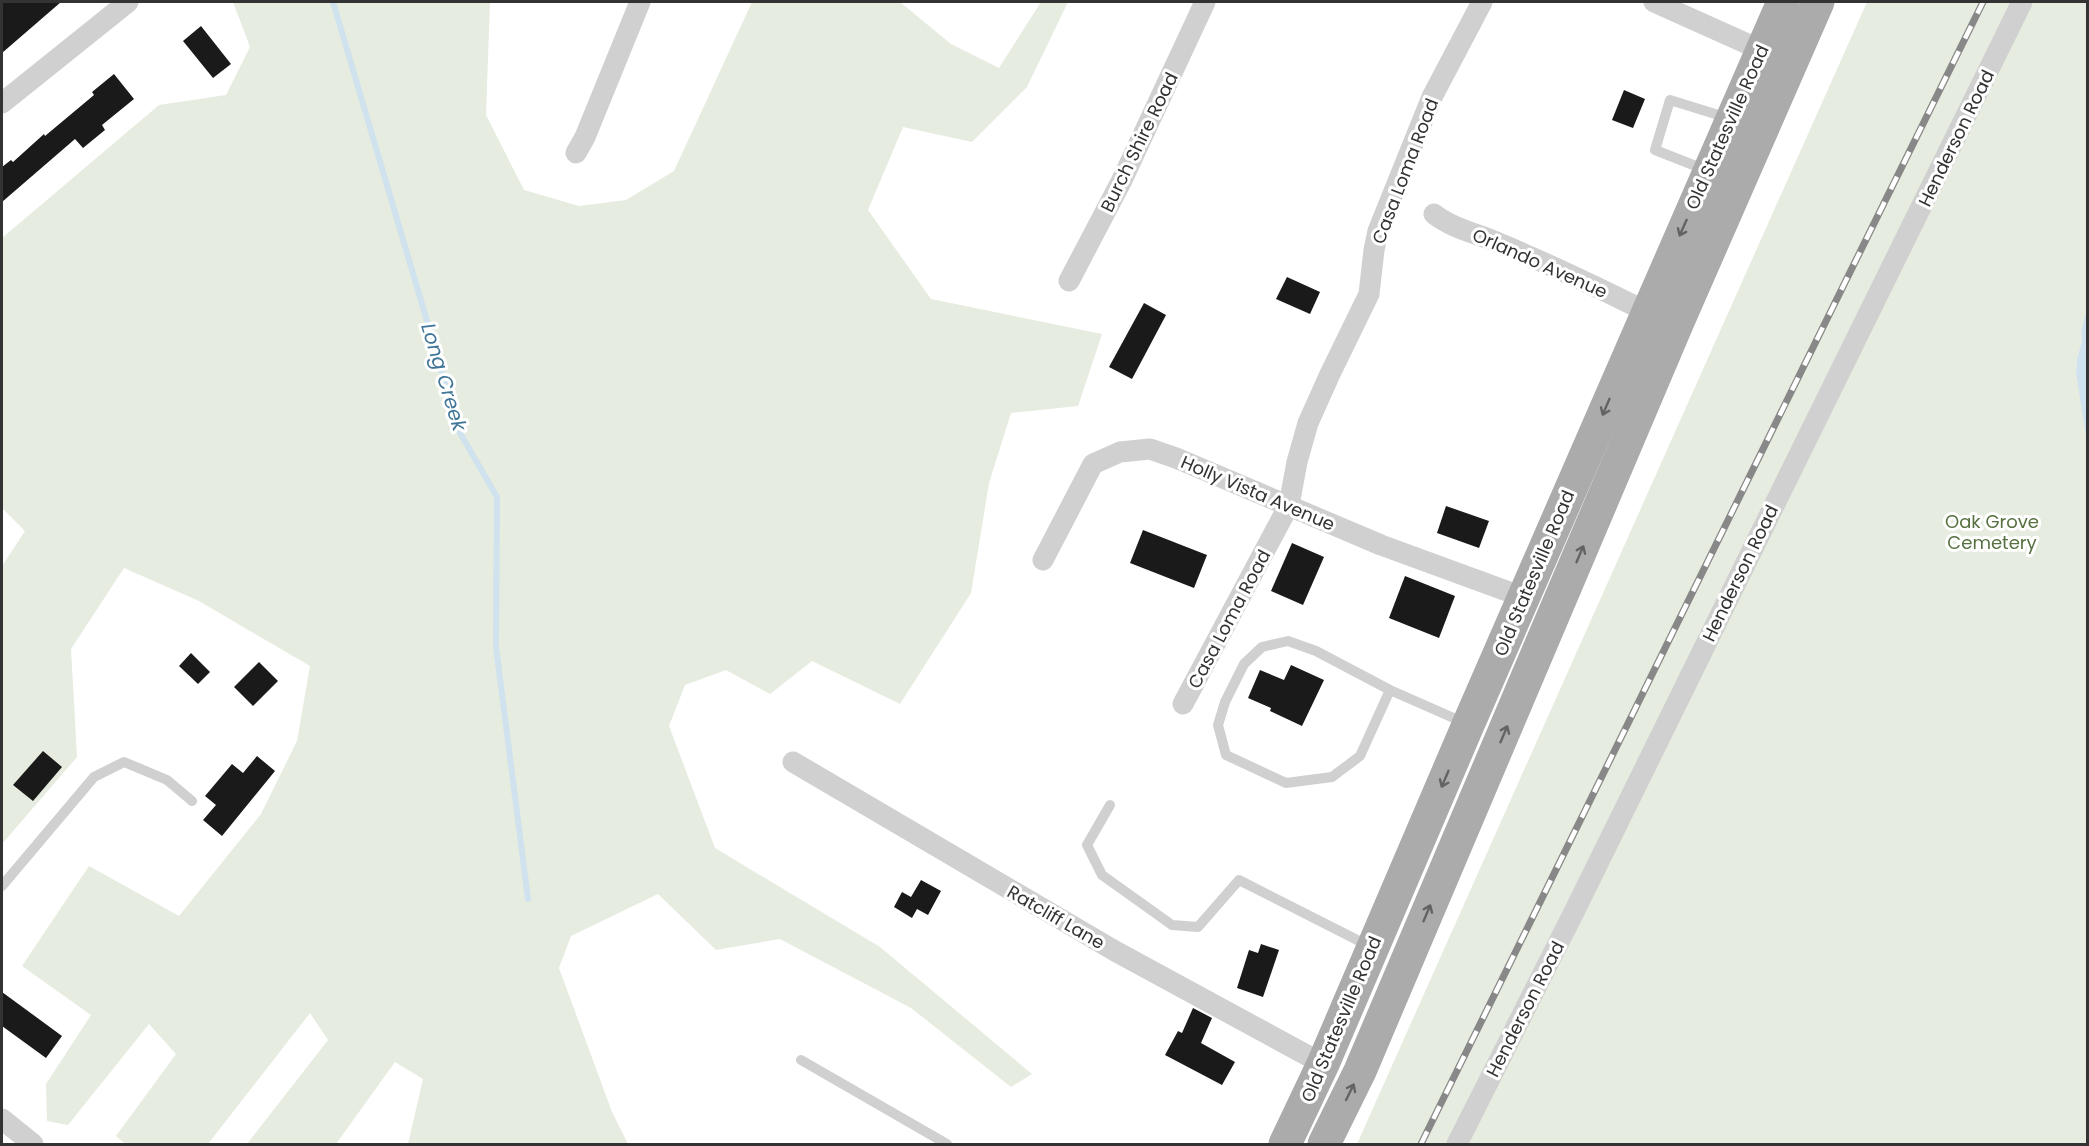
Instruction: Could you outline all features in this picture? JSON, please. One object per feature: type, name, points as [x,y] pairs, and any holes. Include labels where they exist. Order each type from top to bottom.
[{"type":"main road","name":"Old Statesville Road","points":[[1285,1144],[1323,1064],[1523,597],[1783,2]]},
{"type":"main road","name":"Old Statesville Road","points":[[1324,1144],[1360,1071],[1677,324],[1818,2]]},
{"type":"street","points":[[2,103],[128,2]]},
{"type":"street","points":[[576,153],[585,137],[640,2]]},
{"type":"street","name":"Burch Shire Road","points":[[1070,281],[1127,170],[1205,2]]},
{"type":"street","name":"Casa Loma Road","points":[[1183,704],[1289,505],[1297,462],[1308,423],[1369,294],[1378,231],[1432,97],[1482,2]]},
{"type":"street","name":"Henderson Road","points":[[1457,1144],[1569,922],[2022,2]]},
{"type":"street","points":[[1664,4],[1761,50]]},
{"type":"street","name":"Orlando Avenue","points":[[1434,214],[1467,231],[1498,242],[1589,282],[1647,312]]},
{"type":"street","name":"Holly Vista Avenue","points":[[1043,560],[1093,464],[1120,452],[1150,449],[1381,544],[1523,597]]},
{"type":"street","name":"Ratcliff Lane","points":[[794,762],[1115,951],[1323,1064]]},
{"type":"street","points":[[2,1119],[33,1144]]},
{"type":"lane","points":[[1708,171],[1655,150],[1670,100],[1731,119]]},
{"type":"lane","points":[[1390,690],[1359,756],[1332,777],[1286,783],[1226,755],[1218,725],[1244,664],[1262,646],[1288,641],[1468,724]]},
{"type":"lane","points":[[2,886],[94,777],[124,762],[167,780],[192,801]]},
{"type":"lane","points":[[1110,805],[1087,845],[1102,875],[1172,925],[1198,927],[1239,880],[1372,947]]},
{"type":"lane","points":[[801,1060],[947,1144]]},
{"type":"green space","points":[[233,2],[490,2],[486,115],[524,190],[579,206],[626,200],[674,171],[752,2],[900,2],[951,44],[999,68],[1041,2],[1068,2],[1027,87],[972,142],[903,127],[868,210],[931,299],[1102,334],[1078,406],[1011,413],[989,483],[971,593],[900,704],[812,661],[770,694],[726,670],[685,685],[669,726],[715,848],[880,947],[1032,1074],[1011,1087],[911,1008],[780,939],[716,950],[658,894],[571,936],[559,968],[612,1112],[628,1144],[408,1144],[423,1079],[395,1062],[336,1144],[247,1144],[328,1040],[310,1013],[208,1144],[125,1144],[116,1136],[176,1054],[149,1024],[68,1125],[47,1121],[46,1084],[91,1015],[22,966],[89,866],[179,916],[261,814],[297,741],[310,666],[199,601],[124,568],[71,649],[77,757],[2,844],[2,566],[25,531],[2,508],[2,238],[159,105],[226,95],[250,47]]},
{"type":"green space","name":"Oak Grove Cemetery","points":[[1867,2],[2087,2],[2088,308],[2081,332],[2082,340],[2076,373],[2088,442],[2087,1144],[1357,1144]]},
{"type":"water","points":[[2087,308],[2087,442],[2076,373],[2082,340],[2081,332]]},
{"type":"building","points":[[2,2],[61,2],[2,53]]},
{"type":"building","points":[[201,26],[231,64],[213,78],[183,41]]},
{"type":"building","points":[[114,74],[134,99],[102,125],[105,130],[83,148],[75,139],[2,202],[2,167],[11,160],[13,162],[44,134],[45,136],[94,95],[92,92]]},
{"type":"building","points":[[1624,90],[1645,99],[1633,128],[1612,120]]},
{"type":"building","points":[[1287,277],[1320,292],[1310,314],[1276,299]]},
{"type":"building","points":[[1144,303],[1166,315],[1132,379],[1109,367]]},
{"type":"building","points":[[1446,506],[1489,521],[1479,548],[1437,533]]},
{"type":"building","points":[[1143,530],[1207,555],[1194,588],[1130,563]]},
{"type":"building","points":[[1292,543],[1324,557],[1303,605],[1271,591]]},
{"type":"building","points":[[1405,576],[1455,596],[1439,638],[1389,618]]},
{"type":"building","points":[[191,653],[210,672],[198,684],[179,666]]},
{"type":"building","points":[[259,662],[278,681],[253,706],[234,687]]},
{"type":"building","points":[[1291,665],[1324,680],[1302,726],[1248,698],[1260,670],[1284,680]]},
{"type":"building","points":[[43,751],[62,767],[33,801],[13,785]]},
{"type":"building","points":[[257,756],[275,771],[222,836],[203,820],[216,805],[205,796],[232,764],[243,773]]},
{"type":"building","points":[[921,880],[941,891],[928,915],[917,909],[912,918],[894,907],[902,892],[911,897]]},
{"type":"building","points":[[1261,944],[1279,950],[1263,997],[1237,988],[1249,950],[1258,953]]},
{"type":"building","points":[[2,992],[62,1036],[46,1058],[2,1026]]},
{"type":"building","points":[[1193,1008],[1212,1018],[1201,1043],[1235,1062],[1222,1085],[1165,1055],[1178,1031],[1182,1033]]},
{"type":"waterway","name":"Long Creek","points":[[333,2],[460,433],[497,497],[496,647],[528,899]]},
{"type":"railway","points":[[1421,1144],[1983,2]]}]
